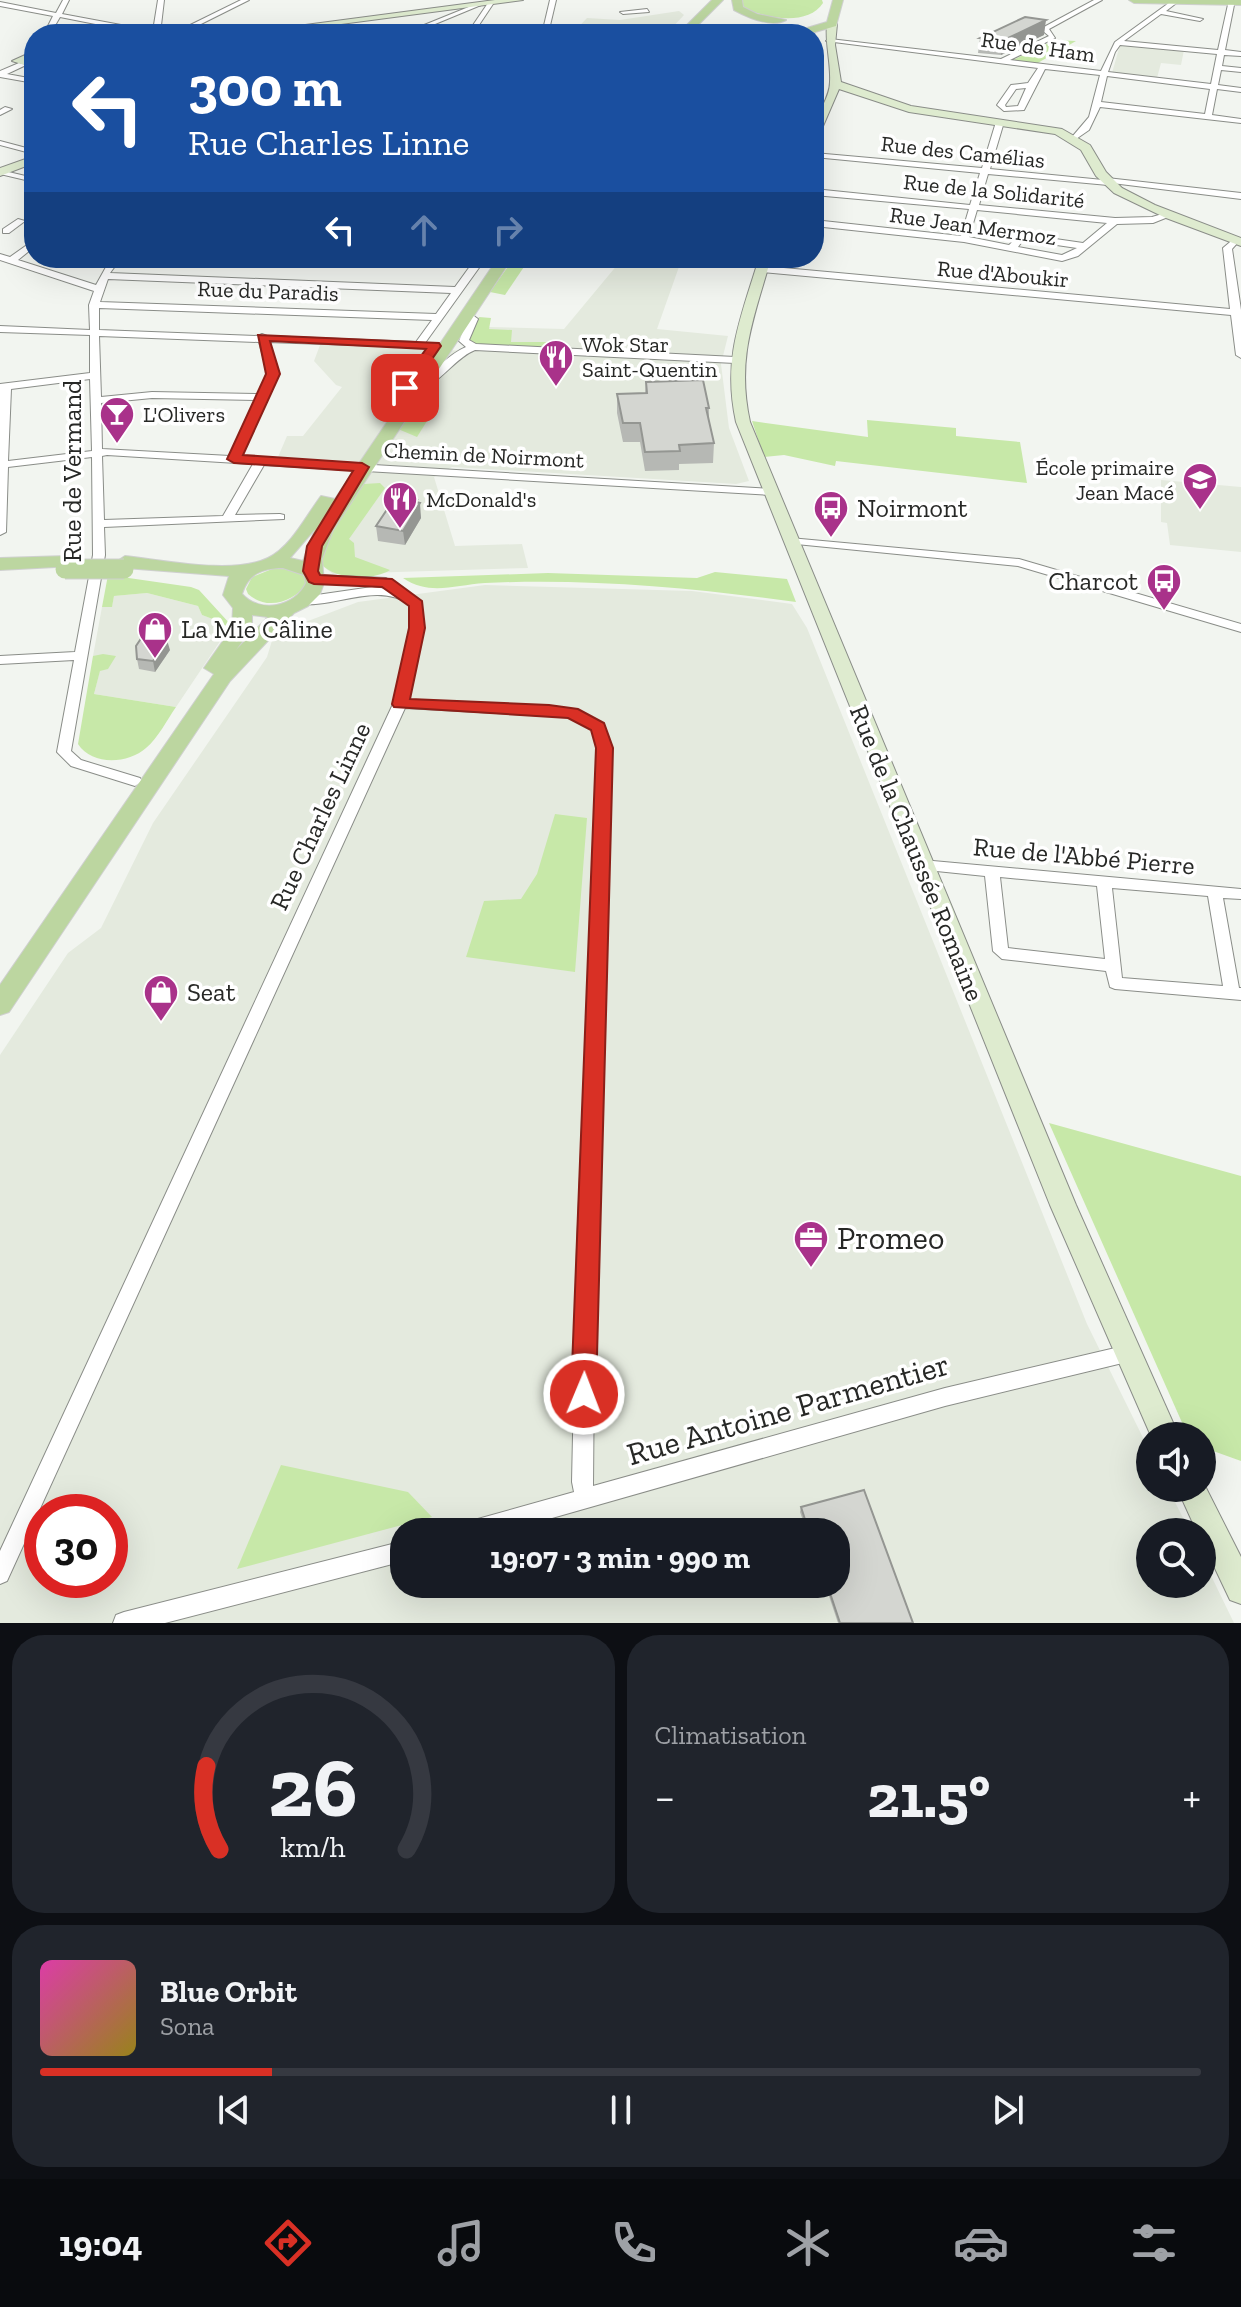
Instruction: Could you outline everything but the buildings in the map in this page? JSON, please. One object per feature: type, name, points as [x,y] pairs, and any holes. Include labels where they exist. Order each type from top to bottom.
[{"type":"main road","points":[[685,24],[708,0]]},
{"type":"main road","points":[[693,24],[718,0]]},
{"type":"main road","points":[[708,24],[734,0],[740,11],[754,17],[804,18]]},
{"type":"main road","points":[[1134,0],[1235,1]]},
{"type":"main road","points":[[824,32],[827,32],[829,2]]},
{"type":"main road","points":[[0,978],[223,676],[314,589],[315,546],[356,467],[427,344],[488,268]]},
{"type":"main road","points":[[273,563],[295,544],[356,467],[415,389],[498,268]]},
{"type":"main road","points":[[0,564],[124,565],[244,572],[273,563],[293,564],[312,575]]},
{"type":"main road","points":[[0,571],[66,565]]},
{"type":"main road","points":[[124,565],[195,577],[231,588]]},
{"type":"main road","points":[[231,588],[244,572]]},
{"type":"main road","points":[[231,588],[236,601],[243,606],[264,611],[295,605]]},
{"type":"main road","points":[[0,1005],[242,628],[243,606]]},
{"type":"street","points":[[53,24],[66,0]]},
{"type":"street","points":[[157,24],[161,0]]},
{"type":"street","points":[[196,24],[246,0]]},
{"type":"street","points":[[323,24],[518,0]]},
{"type":"street","points":[[547,24],[553,0]]},
{"type":"street","points":[[616,0],[624,15],[647,11]]},
{"type":"street","points":[[1021,27],[1045,29],[1099,0]]},
{"type":"street","points":[[1076,137],[1085,131],[1097,104],[1117,43],[1176,1]]},
{"type":"street","points":[[1208,117],[1235,1]]},
{"type":"street","points":[[433,24],[491,3]]},
{"type":"street","points":[[477,24],[491,3]]},
{"type":"street","points":[[0,4],[104,24]]},
{"type":"street","points":[[1161,12],[1200,19]]},
{"type":"street","points":[[1003,61],[1053,37],[1045,29]]},
{"type":"street","points":[[824,111],[836,84],[827,32]]},
{"type":"street","name":"Rue de Ham","points":[[827,32],[1042,67],[1241,90]]},
{"type":"street","points":[[1117,43],[1241,54]]},
{"type":"street","points":[[964,54],[977,47]]},
{"type":"street","points":[[0,55],[24,63]]},
{"type":"street","points":[[1,74],[24,63]]},
{"type":"street","points":[[1031,85],[1042,67]]},
{"type":"street","points":[[1219,68],[1241,70]]},
{"type":"street","points":[[1,74],[24,79]]},
{"type":"street","points":[[836,84],[909,109],[1058,131],[1076,137],[1086,143],[1108,182],[1169,215],[1238,241]]},
{"type":"street","points":[[1097,104],[1241,121]]},
{"type":"street","points":[[964,239],[1000,122]]},
{"type":"street","points":[[0,143],[24,149]]},
{"type":"street","name":"Rue des Camélias","points":[[824,156],[1241,196]]},
{"type":"street","points":[[0,172],[24,163]]},
{"type":"street","points":[[0,172],[24,178]]},
{"type":"street","name":"Rue de la Solidarité","points":[[824,193],[1115,221],[1153,220],[1169,215]]},
{"type":"street","points":[[2,231],[21,221]]},
{"type":"street","name":"Rue Jean Mermoz","points":[[824,224],[964,239],[1062,258],[1085,246],[1115,221]]},
{"type":"street","points":[[1011,249],[1021,237],[1085,246]]},
{"type":"street","points":[[1238,241],[1227,248],[1238,313],[1241,355]]},
{"type":"street","points":[[12,260],[24,251]]},
{"type":"street","points":[[0,257],[24,264]]},
{"type":"street","points":[[36,268],[99,289]]},
{"type":"street","name":"Rue de Vermand","points":[[109,268],[94,305],[101,524],[99,555],[64,752],[76,763],[142,782]]},
{"type":"street","points":[[0,329],[427,344],[440,317],[474,268]]},
{"type":"street","name":"Rue de la Chaussée Romaine","points":[[763,268],[735,360],[739,409],[922,865],[1159,1422]]},
{"type":"street","name":"Rue d'Aboukir","points":[[803,268],[1238,313]]},
{"type":"street","points":[[104,276],[458,290]]},
{"type":"street","name":"Rue du Paradis","points":[[94,305],[440,317]]},
{"type":"street","points":[[467,314],[473,319],[464,341],[474,347],[735,360]]},
{"type":"street","points":[[234,459],[273,374],[262,337]]},
{"type":"street","points":[[415,389],[430,382],[451,358],[474,347]]},
{"type":"street","points":[[0,532],[3,386],[96,375]]},
{"type":"street","points":[[97,400],[152,395],[263,397]]},
{"type":"street","name":"Chemin de Noirmont","points":[[2,465],[99,453],[771,492]]},
{"type":"street","points":[[227,519],[261,460]]},
{"type":"street","points":[[101,524],[280,517]]},
{"type":"street","points":[[790,541],[1019,563],[1241,628]]},
{"type":"street","points":[[312,575],[386,582],[417,604],[418,621],[400,704]]},
{"type":"street","points":[[295,605],[372,591],[404,594]]},
{"type":"street","points":[[0,660],[79,656]]},
{"type":"street","name":"Rue Charles Linne","points":[[0,1574],[400,704],[572,713],[598,727],[605,748],[586,1248],[582,1482],[586,1497]]},
{"type":"street","name":"Rue de l'Abbé Pierre","points":[[922,865],[1241,894]]},
{"type":"street","points":[[992,872],[1001,951],[1007,955],[1113,966]]},
{"type":"street","points":[[1104,883],[1115,983],[1237,994],[1215,892]]},
{"type":"street","name":"Rue Antoine Parmentier","points":[[515,1518],[945,1397],[1128,1354]]},
{"type":"street","points":[[1198,1502],[1241,1589]]},
{"type":"street","points":[[124,1623],[390,1555]]},
{"type":"shaded area","points":[[679,11],[684,15],[675,24],[581,24],[587,18],[620,20]]},
{"type":"shaded area","points":[[1120,45],[1184,50],[1181,65],[1161,63],[1157,78],[1112,73]]},
{"type":"shaded area","points":[[615,268],[679,268],[657,329],[728,336],[721,364],[729,428],[749,481],[736,484],[452,467],[434,477],[455,546],[522,544],[528,568],[333,574],[320,564],[317,550],[373,462],[278,457],[287,436],[303,436],[342,387],[336,385],[314,361],[320,345],[470,351],[489,327],[564,329]]},
{"type":"shaded area","name":"École primaire Jean Macé","points":[[1161,480],[1241,487],[1241,552],[1170,545],[1167,523],[1161,522]]},
{"type":"shaded area","points":[[485,585],[692,591],[792,604],[807,628],[1087,1324],[1136,1424],[1136,1502],[1175,1502],[1183,1518],[1136,1518],[1136,1598],[1216,1598],[1216,1586],[1234,1623],[0,1623],[0,1055],[68,953],[101,928],[153,823],[267,657],[274,634],[358,602]]},
{"type":"shaded area","points":[[147,593],[198,606],[202,615],[219,621],[217,626],[231,625],[176,707],[94,694],[100,670],[115,657],[93,656],[102,607],[112,606],[114,596]]},
{"type":"green space","points":[[741,0],[822,0],[823,3],[807,15],[785,18],[751,11],[742,7]]},
{"type":"green space","points":[[1055,40],[1076,41],[1036,64],[1013,60]]},
{"type":"green space","points":[[507,268],[523,268],[505,295],[490,292]]},
{"type":"green space","points":[[479,317],[491,318],[489,329],[512,330],[511,342],[566,342],[559,347],[475,344],[469,341]]},
{"type":"green space","points":[[417,403],[437,405],[417,437],[398,429]]},
{"type":"green space","points":[[867,420],[956,428],[956,436],[1020,442],[1027,483],[836,461],[835,466],[784,455],[764,457],[752,421],[868,437]]},
{"type":"green space","points":[[380,483],[385,488],[349,539],[354,543],[355,557],[390,570],[374,576],[354,577],[326,569],[321,563],[324,539],[364,484]]},
{"type":"green space","points":[[277,567],[300,573],[307,584],[295,596],[279,602],[263,602],[248,594],[246,589],[252,577]]},
{"type":"green space","points":[[715,572],[787,579],[796,602],[719,592],[602,583],[485,583],[433,588],[403,578],[548,573],[697,578]]},
{"type":"green space","points":[[108,575],[199,590],[231,625],[217,626],[218,621],[202,615],[198,606],[147,593],[114,596],[112,607],[102,607]]},
{"type":"green space","points":[[93,656],[116,656],[108,669],[100,671],[94,694],[176,707],[150,744],[120,760],[92,756],[78,744]]},
{"type":"green space","points":[[555,814],[587,818],[575,972],[466,957],[484,901],[521,899],[537,874]]},
{"type":"green space","points":[[1049,1123],[1241,1176],[1241,1461],[1216,1452],[1216,1422],[1182,1422]]},
{"type":"green space","points":[[281,1465],[408,1492],[432,1517],[390,1518],[390,1528],[237,1569]]},
{"type":"place","name":"Wok Star Saint-Quentin","points":[[556,388]]},
{"type":"place","name":"L'Olivers","points":[[117,445]]},
{"type":"place","name":"École primaire Jean Macé","points":[[1200,511]]},
{"type":"place","name":"McDonald's","points":[[400,530]]},
{"type":"place","name":"Noirmont","points":[[831,539]]},
{"type":"place","name":"Charcot","points":[[1164,612]]},
{"type":"place","name":"La Mie Câline","points":[[155,660]]},
{"type":"place","name":"Seat","points":[[161,1023]]},
{"type":"place","name":"Promeo","points":[[811,1269]]},
{"type":"route","points":[[405,388],[435,346],[262,337],[272,379],[234,459],[362,467],[315,546],[310,571],[314,579],[386,582],[417,604],[417,628],[400,704],[549,710],[572,713],[598,727],[605,748],[586,1248],[584,1394]]}]
